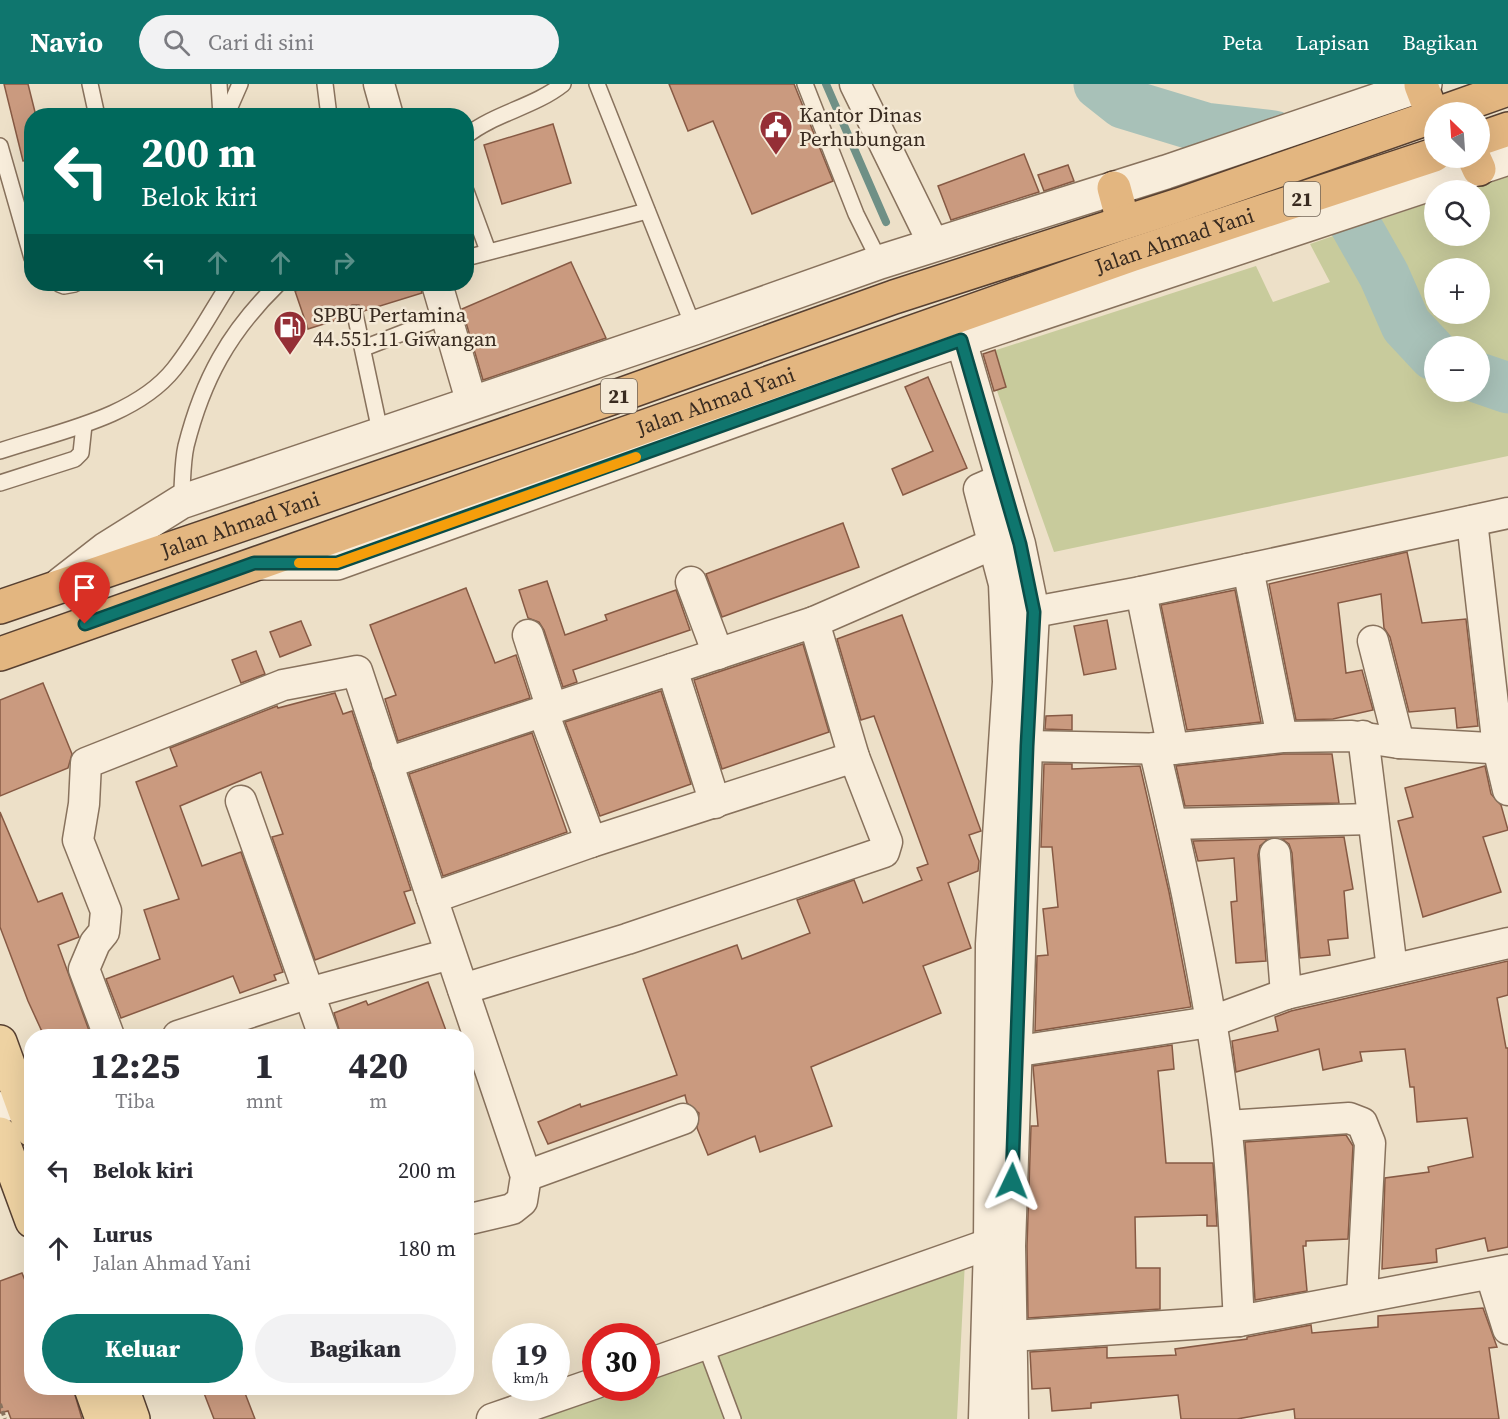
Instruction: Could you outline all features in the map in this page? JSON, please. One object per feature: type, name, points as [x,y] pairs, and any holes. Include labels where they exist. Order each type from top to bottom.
[{"type":"highway","points":[[1423,85],[1430,102]]},
{"type":"highway","name":"Jalan Ahmad Yani","points":[[1472,102],[1508,89]]},
{"type":"highway","name":"Jalan Ahmad Yani","points":[[0,607],[609,399],[894,297],[1123,221],[1179,205],[1424,119]]},
{"type":"highway","points":[[1490,150],[1508,129]]},
{"type":"highway","name":"Jalan Ahmad Yani","points":[[0,654],[254,563],[621,437],[1195,249],[1423,168]]},
{"type":"highway","points":[[1114,188],[1123,221]]},
{"type":"highway","points":[[609,399],[621,437]]},
{"type":"main road","points":[[0,1042],[21,1109]]},
{"type":"main road","points":[[0,1134],[24,1199]]},
{"type":"main road","points":[[93,1395],[102,1419]]},
{"type":"main road","points":[[124,1395],[133,1419]]},
{"type":"street","points":[[381,84],[386,108]]},
{"type":"street","points":[[855,84],[934,245]]},
{"type":"street","points":[[59,585],[106,549],[181,502],[694,328],[880,262],[1166,172],[1423,85]]},
{"type":"street","points":[[254,563],[337,563],[961,340],[1135,268]]},
{"type":"street","points":[[439,291],[472,404]]},
{"type":"street","points":[[961,340],[992,483],[1020,544],[1034,612],[1027,746],[1003,1054],[999,1245],[1000,1334],[1013,1419]]},
{"type":"street","points":[[992,483],[978,489],[1004,584],[1008,682],[991,944],[1003,1054]]},
{"type":"street","points":[[1034,612],[1141,592],[1508,513]]},
{"type":"street","points":[[1472,521],[1498,657],[1503,748],[1508,790]]},
{"type":"street","points":[[387,763],[814,622],[993,544]]},
{"type":"street","points":[[1248,569],[1282,737]]},
{"type":"street","points":[[691,582],[718,654]]},
{"type":"street","points":[[1141,592],[1164,749],[1172,824],[1210,1022],[1227,1126],[1239,1321]]},
{"type":"street","points":[[463,988],[627,939],[884,852],[887,842],[854,757],[814,622]]},
{"type":"street","points":[[528,635],[547,710],[591,842]]},
{"type":"street","points":[[1373,640],[1399,743]]},
{"type":"street","points":[[672,669],[715,803]]},
{"type":"street","points":[[106,1029],[84,969],[95,944],[104,932],[106,911],[78,840],[84,804],[86,763],[283,685],[357,671],[526,1176],[522,1201],[512,1209],[474,1218]]},
{"type":"street","points":[[1027,746],[1164,749],[1282,737],[1363,736],[1399,743],[1503,748]]},
{"type":"street","points":[[1363,736],[1392,969]]},
{"type":"street","points":[[432,898],[591,842],[854,757]]},
{"type":"street","points":[[241,801],[322,1029]]},
{"type":"street","points":[[1172,824],[1373,819]]},
{"type":"street","points":[[1275,854],[1286,994]]},
{"type":"street","points":[[1003,1054],[1210,1022],[1286,994],[1508,943]]},
{"type":"street","points":[[199,1029],[309,993],[450,954]]},
{"type":"street","points":[[1227,1126],[1349,1118],[1362,1123],[1370,1143],[1362,1298]]},
{"type":"street","points":[[526,1176],[683,1119]]},
{"type":"street","points":[[660,1360],[999,1245]]},
{"type":"street","points":[[1000,1334],[1239,1321],[1499,1273],[1508,1329]]},
{"type":"street","points":[[984,1419],[1000,1334]]},
{"type":"street","points":[[492,1419],[582,1388]]},
{"type":"lane","points":[[90,84],[95,108]]},
{"type":"lane","points":[[219,84],[220,108]]},
{"type":"lane","points":[[230,108],[240,84]]},
{"type":"lane","points":[[325,84],[328,108]]},
{"type":"lane","points":[[474,130],[563,84]]},
{"type":"lane","points":[[597,84],[694,328]]},
{"type":"lane","points":[[806,84],[856,214],[880,262]]},
{"type":"lane","points":[[0,146],[24,230]]},
{"type":"lane","points":[[474,255],[647,212]]},
{"type":"lane","points":[[474,213],[488,251]]},
{"type":"lane","points":[[0,451],[84,425],[146,394],[174,369],[224,291]]},
{"type":"lane","points":[[181,502],[186,448],[201,397],[226,345],[255,307],[271,291]]},
{"type":"lane","points":[[355,314],[381,435]]},
{"type":"lane","points":[[364,348],[446,316]]},
{"type":"lane","points":[[0,483],[75,459],[81,453],[84,425]]},
{"type":"lane","points":[[705,1344],[733,1419]]},
{"type":"path","points":[[0,1404],[5,1419]]},
{"type":"green space","points":[[1508,176],[1508,456],[1054,552],[984,354],[1256,266],[1273,302],[1330,282],[1310,244],[1424,204],[1424,246],[1490,246],[1490,182]]},
{"type":"green space","points":[[965,1261],[957,1419],[528,1419],[582,1400],[660,1401],[660,1371]]},
{"type":"building","points":[[4,84],[28,84],[34,108],[24,108],[23,161]]},
{"type":"building","name":"Kantor Dinas Perhubungan","points":[[669,84],[794,84],[833,181],[752,214],[713,121],[688,131]]},
{"type":"building","points":[[553,124],[571,183],[502,204],[484,145]]},
{"type":"building","points":[[1024,154],[1039,192],[951,220],[938,186]]},
{"type":"building","points":[[1068,165],[1074,181],[1044,191],[1038,175]]},
{"type":"building","points":[[571,262],[606,338],[483,380],[462,309]]},
{"type":"building","points":[[295,291],[422,291],[422,293],[364,311],[359,305],[352,305],[346,310],[346,317],[308,329]]},
{"type":"building","points":[[995,350],[1006,387],[994,391],[983,354]]},
{"type":"building","points":[[928,377],[967,468],[903,495],[892,469],[933,451],[905,387]]},
{"type":"building","points":[[843,523],[859,567],[722,617],[706,574]]},
{"type":"building","points":[[1407,552],[1422,623],[1466,619],[1478,726],[1457,728],[1455,708],[1409,712],[1390,637],[1384,628],[1381,594],[1338,603],[1346,673],[1362,670],[1373,710],[1333,719],[1296,720],[1269,584]]},
{"type":"building","points":[[547,581],[565,635],[607,620],[605,615],[676,590],[690,630],[573,670],[577,682],[563,687],[544,630],[539,622],[528,618],[519,590]]},
{"type":"building","points":[[466,588],[495,663],[516,655],[530,698],[398,741],[385,699],[396,695],[370,625]]},
{"type":"building","points":[[1235,590],[1261,722],[1187,730],[1161,605]]},
{"type":"building","points":[[902,615],[981,831],[969,835],[979,861],[978,871],[948,883],[971,948],[923,966],[941,1013],[811,1067],[832,1126],[760,1152],[755,1136],[708,1155],[697,1128],[699,1113],[687,1103],[685,1095],[548,1144],[538,1122],[580,1104],[581,1107],[677,1075],[643,979],[737,945],[742,959],[810,933],[797,900],[854,880],[863,903],[922,880],[917,868],[928,864],[874,716],[861,720],[837,639]]},
{"type":"building","points":[[1107,620],[1116,669],[1084,675],[1074,626]]},
{"type":"building","points":[[301,621],[311,645],[280,657],[270,632]]},
{"type":"building","points":[[803,644],[829,732],[722,769],[694,680]]},
{"type":"building","points":[[256,651],[265,674],[241,683],[232,660]]},
{"type":"building","points":[[43,683],[72,754],[68,768],[0,796],[0,700]]},
{"type":"building","points":[[661,691],[691,784],[600,816],[565,722]]},
{"type":"building","points":[[335,693],[343,714],[352,711],[411,890],[404,892],[415,923],[315,960],[272,837],[283,834],[261,772],[180,806],[202,866],[241,852],[283,972],[274,975],[276,980],[240,993],[233,976],[121,1018],[106,979],[160,959],[144,910],[179,899],[136,782],[177,766],[170,748],[277,706],[278,708]]},
{"type":"building","points":[[1072,715],[1072,730],[1045,729],[1046,716]]},
{"type":"building","points":[[532,733],[567,832],[443,876],[409,774]]},
{"type":"building","points":[[1283,754],[1332,754],[1339,803],[1185,806],[1176,766]]},
{"type":"building","points":[[1044,764],[1072,764],[1072,769],[1140,766],[1169,892],[1191,1007],[1035,1031],[1037,956],[1048,955],[1043,909],[1058,907],[1052,847],[1041,847]]},
{"type":"building","points":[[1485,766],[1491,794],[1501,805],[1508,830],[1483,837],[1501,892],[1423,917],[1398,821],[1413,817],[1405,788]]},
{"type":"building","points":[[0,812],[38,902],[62,893],[79,937],[58,945],[88,1029],[41,1029],[0,927]]},
{"type":"building","points":[[1344,837],[1353,889],[1344,891],[1348,938],[1328,940],[1330,955],[1300,958],[1292,853],[1289,844],[1282,839]]},
{"type":"building","points":[[1268,839],[1260,846],[1258,855],[1266,961],[1236,963],[1231,902],[1237,901],[1234,858],[1198,861],[1193,841]]},
{"type":"building","points":[[1508,961],[1508,995],[1497,998],[1506,1048],[1508,1048],[1508,1247],[1488,1251],[1485,1238],[1436,1249],[1437,1262],[1382,1269],[1385,1178],[1429,1172],[1428,1167],[1473,1157],[1467,1118],[1417,1122],[1414,1087],[1410,1087],[1405,1049],[1360,1052],[1362,1061],[1323,1070],[1319,1049],[1236,1072],[1232,1041],[1278,1031],[1275,1017],[1291,1011]]},
{"type":"building","points":[[428,982],[445,1029],[339,1029],[334,1013],[366,1001],[368,1005]]},
{"type":"building","points":[[1172,1045],[1174,1069],[1158,1071],[1166,1163],[1213,1163],[1217,1226],[1207,1226],[1207,1215],[1135,1217],[1136,1268],[1160,1268],[1160,1309],[1028,1318],[1027,1246],[1031,1126],[1038,1126],[1033,1066]]},
{"type":"building","points":[[1346,1135],[1353,1146],[1348,1239],[1306,1241],[1306,1246],[1303,1246],[1307,1291],[1255,1300],[1245,1142]]},
{"type":"building","points":[[22,1273],[24,1278],[24,1395],[75,1395],[82,1419],[11,1419],[8,1411],[0,1413],[0,1281]]},
{"type":"building","points":[[1483,1308],[1497,1347],[1489,1348],[1499,1419],[1295,1419],[1294,1409],[1237,1419],[1181,1419],[1178,1395],[1091,1403],[1091,1408],[1052,1411],[1050,1388],[1032,1389],[1030,1352],[1107,1347],[1107,1358],[1176,1355],[1175,1349],[1247,1339],[1247,1337],[1311,1325],[1312,1333],[1378,1327],[1378,1316]]},
{"type":"building","points":[[205,1395],[246,1395],[255,1419],[214,1419]]},
{"type":"waterway","points":[[826,84],[886,222]]},
{"type":"waterway","points":[[1099,84],[1123,103],[1205,128],[1274,136],[1322,166],[1384,275],[1406,325],[1424,344]]},
{"type":"waterway","points":[[1490,382],[1508,388]]},
{"type":"slow traffic","points":[[299,563],[337,563],[636,457]]},
{"type":"place","name":"Kantor Dinas Perhubungan","points":[[776,156]]},
{"type":"place","name":"SPBU Pertamina 44.551.11 Giwangan","points":[[290,356]]},
{"type":"route","points":[[85,624],[254,563],[337,563],[631,459],[882,366],[961,340],[1020,544],[1034,612],[1027,746],[1012,1181]]}]
